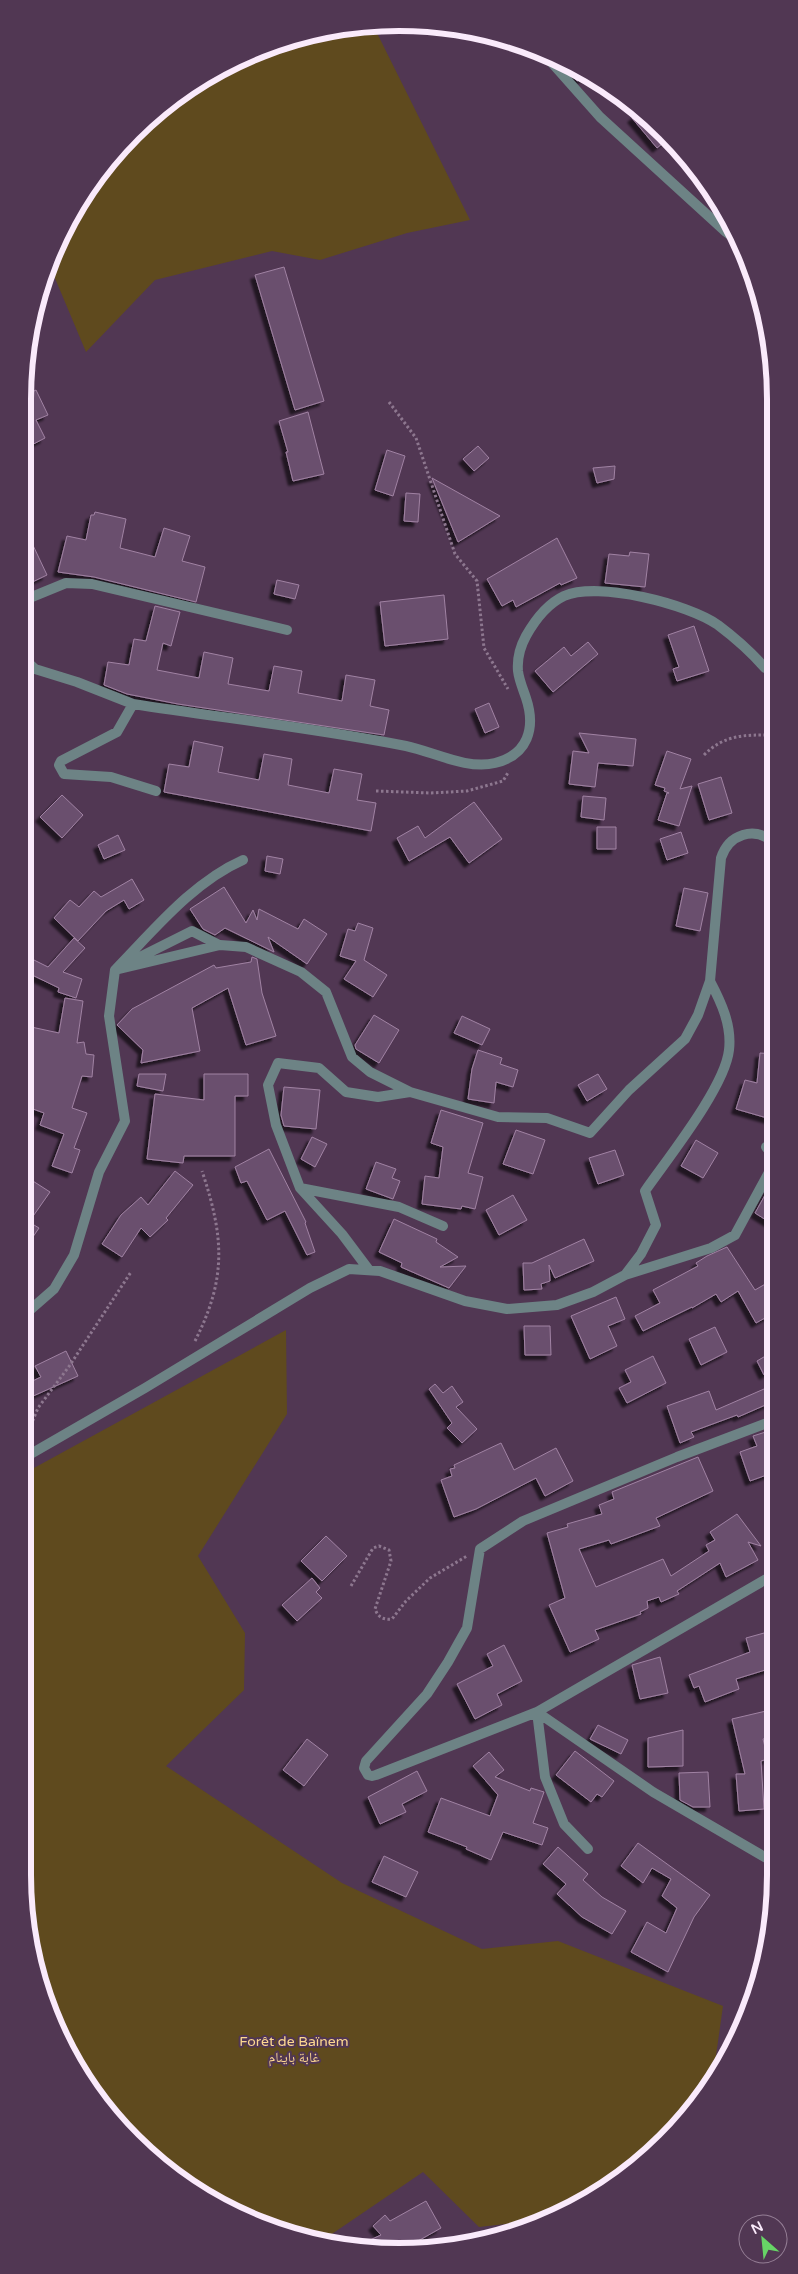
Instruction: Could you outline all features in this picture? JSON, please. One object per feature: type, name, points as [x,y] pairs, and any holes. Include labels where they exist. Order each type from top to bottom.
[{"type":"street","points":[[553,65],[600,117],[721,222]]},
{"type":"street","points":[[31,597],[66,583],[92,584],[287,630]]},
{"type":"street","points":[[31,665],[35,669],[77,682],[133,704],[407,746],[481,764],[504,761],[523,748],[530,728],[530,713],[518,672],[521,647],[541,614],[564,596],[578,592],[608,591],[690,610],[717,625],[767,668]]},
{"type":"street","points":[[133,704],[116,732],[60,761],[60,770],[64,774],[111,777],[156,791]]},
{"type":"street","points":[[115,970],[219,945],[246,947],[300,972],[326,992],[352,1057],[370,1072],[410,1092],[498,1117],[547,1118],[590,1132],[629,1090],[685,1039],[698,1015],[710,981],[724,851],[732,840],[746,833],[762,835],[767,838]]},
{"type":"street","points":[[31,1309],[54,1289],[74,1255],[99,1172],[125,1122],[109,1016],[115,970],[178,907],[229,866],[243,860]]},
{"type":"street","points":[[115,970],[192,931],[219,945]]},
{"type":"street","points":[[625,1276],[641,1254],[656,1225],[645,1191],[691,1126],[722,1074],[729,1050],[728,1026],[721,1002],[710,981]]},
{"type":"street","points":[[369,1270],[342,1234],[300,1188],[276,1125],[268,1085],[278,1063],[319,1068],[346,1092],[378,1097],[410,1092]]},
{"type":"street","points":[[31,1454],[318,1284],[349,1268],[380,1272],[465,1301],[507,1309],[556,1305],[593,1292],[625,1276],[711,1248],[735,1235],[767,1177]]},
{"type":"street","points":[[300,1188],[399,1207],[443,1226]]},
{"type":"street","points":[[767,1423],[677,1457],[524,1521],[480,1549],[467,1628],[427,1694],[366,1761],[364,1768],[368,1775],[376,1775],[537,1712],[767,1579]]},
{"type":"street","points":[[537,1712],[545,1777],[564,1824],[588,1849]]},
{"type":"street","points":[[537,1712],[653,1792],[767,1858]]},
{"type":"path","points":[[389,402],[416,438],[455,554],[477,581],[484,648],[512,696]]},
{"type":"path","points":[[704,755],[713,746],[742,734],[767,735]]},
{"type":"path","points":[[376,791],[431,793],[467,790],[503,781],[523,748]]},
{"type":"path","points":[[184,1365],[202,1327],[216,1285],[220,1250],[213,1203],[202,1171]]},
{"type":"path","points":[[31,1424],[38,1408],[70,1364],[131,1272]]},
{"type":"path","points":[[351,1586],[373,1548],[378,1546],[389,1550],[391,1561],[375,1609],[383,1619],[392,1619],[406,1601],[430,1578],[480,1549]]},
{"type":"green space","points":[[376,32],[470,220],[407,233],[320,260],[272,251],[155,280],[86,352],[53,274],[69,236],[93,195],[107,175],[139,139],[175,107],[195,93],[236,69],[258,59],[327,38]]},
{"type":"green space","name":"Forêt de Baïnem غابة باينام","points":[[286,1330],[287,1414],[198,1556],[245,1633],[244,1690],[166,1766],[342,1883],[482,1949],[558,1941],[723,2006],[715,2062],[691,2099],[659,2135],[623,2167],[603,2181],[562,2205],[518,2223],[479,2227],[423,2172],[329,2236],[281,2223],[236,2205],[175,2167],[139,2135],[107,2099],[69,2038],[59,2016],[44,1970],[34,1923],[31,1875],[31,1470]]},
{"type":"building","points":[[571,74],[580,79],[577,81]]},
{"type":"building","points":[[634,117],[663,143],[657,148],[632,118]]},
{"type":"building","points":[[284,267],[324,401],[295,410],[255,275]]},
{"type":"building","points":[[36,390],[48,415],[36,420],[45,438],[31,445],[31,399],[31,392]]},
{"type":"building","points":[[308,412],[324,474],[293,481],[286,452],[288,452],[279,421]]},
{"type":"building","points":[[478,446],[489,458],[474,471],[463,459]]},
{"type":"building","points":[[387,450],[405,456],[393,496],[375,490]]},
{"type":"building","points":[[615,466],[614,479],[597,483],[593,468]]},
{"type":"building","points":[[432,478],[500,516],[458,542]]},
{"type":"building","points":[[406,493],[420,494],[418,522],[404,521]]},
{"type":"building","points":[[95,512],[126,519],[120,548],[155,557],[164,528],[190,536],[182,561],[205,567],[196,602],[94,577],[58,572],[67,536],[86,540],[91,515],[94,515]]},
{"type":"building","points":[[557,538],[577,578],[561,585],[560,583],[516,607],[513,600],[502,606],[487,579]]},
{"type":"building","points":[[31,541],[47,575],[31,583]]},
{"type":"building","points":[[630,552],[649,554],[645,587],[605,583],[609,554],[629,556]]},
{"type":"building","points":[[277,580],[299,585],[295,599],[274,594]]},
{"type":"building","points":[[444,595],[448,639],[385,646],[380,602]]},
{"type":"building","points":[[155,606],[180,612],[171,646],[163,643],[157,670],[199,678],[204,652],[233,658],[228,684],[269,691],[274,666],[302,671],[298,693],[342,701],[346,675],[375,680],[370,706],[389,710],[384,735],[178,704],[127,694],[104,685],[108,662],[129,665],[134,639],[146,641]]},
{"type":"building","points":[[694,626],[709,671],[677,681],[673,669],[679,667],[668,635]]},
{"type":"building","points":[[588,642],[598,654],[553,692],[535,671],[564,647],[571,656]]},
{"type":"building","points":[[489,703],[499,727],[485,733],[475,709]]},
{"type":"building","points":[[579,733],[636,739],[633,766],[598,763],[595,787],[569,784],[573,751],[589,753]]},
{"type":"building","points":[[194,741],[223,747],[218,772],[259,780],[264,754],[292,759],[288,785],[329,793],[334,769],[362,774],[357,800],[376,803],[371,831],[164,792],[169,764],[189,767]]},
{"type":"building","points":[[667,751],[691,759],[680,789],[692,786],[679,826],[658,820],[667,793],[669,793],[664,791],[665,788],[655,785]]},
{"type":"building","points":[[721,777],[732,813],[709,820],[698,784]]},
{"type":"building","points":[[62,795],[83,815],[62,838],[40,817]]},
{"type":"building","points":[[583,796],[606,798],[604,820],[581,817]]},
{"type":"building","points":[[474,802],[502,839],[469,863],[450,837],[409,861],[397,838],[418,826],[425,838]]},
{"type":"building","points":[[597,827],[616,827],[616,849],[597,849]]},
{"type":"building","points":[[681,832],[688,853],[667,860],[660,839]]},
{"type":"building","points":[[118,835],[125,850],[104,859],[98,845]]},
{"type":"building","points":[[267,856],[283,859],[280,874],[265,871]]},
{"type":"building","points":[[132,879],[144,900],[129,909],[124,900],[106,911],[78,941],[54,918],[70,900],[79,907],[94,891],[101,897]]},
{"type":"building","points":[[224,887],[246,923],[253,910],[257,920],[259,909],[298,929],[304,919],[327,934],[307,964],[268,937],[274,952],[225,928],[215,935],[203,929],[190,909]]},
{"type":"building","points":[[684,888],[708,893],[700,931],[676,926]]},
{"type":"building","points":[[358,923],[373,928],[364,960],[387,975],[373,997],[344,979],[356,961],[340,956],[348,929],[355,931]]},
{"type":"building","points":[[74,938],[85,948],[63,972],[82,979],[76,998],[58,992],[59,988],[31,974],[31,966],[34,960],[48,967]]},
{"type":"building","points":[[252,957],[257,959],[262,993],[276,1036],[246,1045],[228,988],[192,1008],[200,1051],[141,1063],[143,1050],[117,1025],[132,1009],[214,965],[216,968],[251,962]]},
{"type":"building","points":[[65,998],[83,1001],[77,1043],[84,1042],[86,1054],[94,1055],[92,1077],[82,1076],[72,1108],[87,1113],[74,1148],[80,1150],[72,1173],[52,1166],[64,1134],[40,1125],[44,1113],[31,1108],[31,1027],[59,1033]]},
{"type":"building","points":[[374,1015],[399,1030],[379,1063],[356,1049],[355,1045]]},
{"type":"building","points":[[462,1016],[490,1029],[482,1045],[454,1033]]},
{"type":"building","points":[[478,1050],[502,1058],[500,1064],[518,1070],[513,1087],[496,1082],[494,1103],[468,1099],[472,1069]]},
{"type":"building","points":[[760,1053],[767,1054],[767,1118],[736,1109],[745,1080],[757,1083]]},
{"type":"building","points":[[139,1074],[166,1074],[163,1091],[137,1086]]},
{"type":"building","points":[[204,1074],[248,1074],[248,1096],[235,1096],[235,1156],[184,1156],[183,1163],[147,1159],[155,1094],[204,1100]]},
{"type":"building","points":[[598,1074],[607,1089],[587,1101],[578,1085]]},
{"type":"building","points":[[284,1087],[320,1090],[316,1129],[284,1126],[281,1115]]},
{"type":"building","points":[[441,1110],[483,1123],[468,1173],[483,1177],[475,1209],[462,1206],[461,1209],[422,1204],[425,1176],[439,1178],[443,1147],[431,1143]]},
{"type":"building","points":[[516,1130],[545,1140],[533,1174],[503,1164]]},
{"type":"building","points":[[312,1137],[327,1144],[315,1167],[301,1159]]},
{"type":"building","points":[[696,1140],[718,1153],[703,1178],[681,1166]]},
{"type":"building","points":[[269,1149],[306,1222],[315,1252],[307,1255],[285,1211],[267,1220],[247,1181],[241,1183],[235,1167]]},
{"type":"building","points":[[615,1150],[624,1175],[598,1184],[589,1158]]},
{"type":"building","points":[[376,1162],[396,1169],[392,1178],[400,1181],[393,1199],[366,1189]]},
{"type":"building","points":[[175,1171],[193,1185],[166,1218],[168,1220],[150,1237],[141,1228],[122,1257],[102,1244],[121,1215],[141,1197],[148,1205]]},
{"type":"building","points":[[31,1180],[50,1192],[31,1219]]},
{"type":"building","points":[[767,1192],[767,1221],[755,1213]]},
{"type":"building","points":[[513,1195],[527,1220],[499,1235],[486,1210]]},
{"type":"building","points":[[394,1219],[437,1239],[436,1242],[458,1257],[440,1267],[466,1266],[449,1288],[401,1267],[402,1263],[379,1252]]},
{"type":"building","points":[[31,1223],[39,1228],[31,1240]]},
{"type":"building","points":[[584,1239],[594,1261],[555,1278],[549,1265],[550,1281],[541,1284],[542,1289],[524,1290],[523,1263],[532,1263]]},
{"type":"building","points":[[727,1247],[755,1290],[767,1283],[767,1317],[756,1323],[738,1291],[721,1302],[716,1294],[692,1308],[643,1331],[635,1316],[660,1303],[653,1290],[698,1266],[696,1263]]},
{"type":"building","points":[[616,1297],[625,1319],[608,1326],[617,1346],[590,1359],[571,1316]]},
{"type":"building","points":[[524,1326],[550,1326],[551,1355],[525,1355]]},
{"type":"building","points":[[715,1327],[727,1352],[701,1365],[689,1339]]},
{"type":"building","points":[[66,1351],[78,1376],[31,1397],[31,1382],[41,1377],[35,1366]]},
{"type":"building","points":[[767,1355],[767,1373],[764,1375],[757,1361]]},
{"type":"building","points":[[653,1356],[666,1383],[627,1403],[619,1388],[631,1382],[625,1370]]},
{"type":"building","points":[[435,1384],[443,1393],[452,1386],[463,1402],[456,1407],[477,1429],[462,1443],[447,1428],[452,1423],[429,1389]]},
{"type":"building","points":[[764,1389],[767,1396],[767,1404],[738,1417],[737,1415],[691,1432],[694,1437],[680,1443],[667,1406],[709,1391],[716,1410]]},
{"type":"building","points":[[767,1432],[767,1475],[750,1481],[740,1452],[757,1446],[753,1436]]},
{"type":"building","points":[[501,1443],[514,1470],[556,1448],[573,1481],[545,1496],[536,1478],[476,1509],[454,1517],[441,1480],[452,1476],[450,1469],[455,1468],[454,1465]]},
{"type":"building","points":[[698,1457],[713,1491],[656,1518],[660,1526],[611,1544],[609,1540],[579,1549],[596,1587],[663,1559],[671,1576],[709,1551],[706,1545],[715,1540],[710,1532],[737,1514],[761,1546],[748,1542],[758,1560],[726,1577],[720,1563],[677,1591],[679,1594],[661,1602],[659,1597],[647,1601],[648,1608],[640,1612],[641,1614],[595,1630],[599,1639],[570,1652],[549,1605],[565,1598],[547,1533],[568,1527],[567,1524],[602,1514],[599,1505],[614,1499],[612,1492]]},
{"type":"building","points":[[326,1536],[347,1556],[322,1581],[301,1561]]},
{"type":"building","points":[[312,1578],[320,1588],[316,1592],[322,1598],[297,1621],[282,1605]]},
{"type":"building","points":[[767,1632],[767,1669],[736,1679],[739,1689],[705,1702],[699,1686],[694,1688],[689,1675],[750,1652],[746,1638]]},
{"type":"building","points":[[504,1645],[522,1681],[497,1694],[502,1705],[475,1719],[457,1684],[493,1666],[487,1654]]},
{"type":"building","points":[[660,1657],[668,1693],[640,1699],[632,1665]]},
{"type":"building","points":[[766,1711],[767,1738],[763,1739],[767,1759],[761,1761],[764,1809],[739,1811],[736,1774],[745,1774],[732,1719]]},
{"type":"building","points":[[598,1725],[628,1740],[621,1754],[590,1739]]},
{"type":"building","points":[[683,1730],[683,1766],[648,1767],[648,1738]]},
{"type":"building","points":[[307,1739],[328,1755],[304,1786],[283,1770]]},
{"type":"building","points":[[575,1751],[614,1781],[602,1797],[597,1794],[591,1802],[556,1775]]},
{"type":"building","points":[[489,1752],[504,1770],[495,1777],[530,1791],[531,1788],[544,1792],[533,1823],[548,1828],[542,1845],[503,1832],[491,1860],[466,1849],[467,1847],[428,1832],[441,1798],[490,1816],[498,1795],[473,1766]]},
{"type":"building","points":[[417,1771],[427,1791],[402,1804],[406,1812],[380,1824],[368,1797]]},
{"type":"building","points":[[708,1772],[710,1807],[693,1807],[680,1800],[679,1773]]},
{"type":"building","points":[[638,1843],[710,1895],[694,1917],[668,1972],[631,1952],[647,1922],[666,1933],[677,1908],[662,1896],[671,1879],[652,1868],[643,1883],[621,1866]]},
{"type":"building","points":[[558,1847],[588,1874],[583,1880],[602,1897],[626,1911],[612,1934],[582,1917],[557,1894],[566,1884],[543,1864]]},
{"type":"building","points":[[384,1856],[418,1872],[406,1897],[372,1882]]},
{"type":"building","points":[[426,2201],[441,2228],[416,2242],[367,2241],[381,2235],[373,2226],[385,2215],[390,2221]]}]
